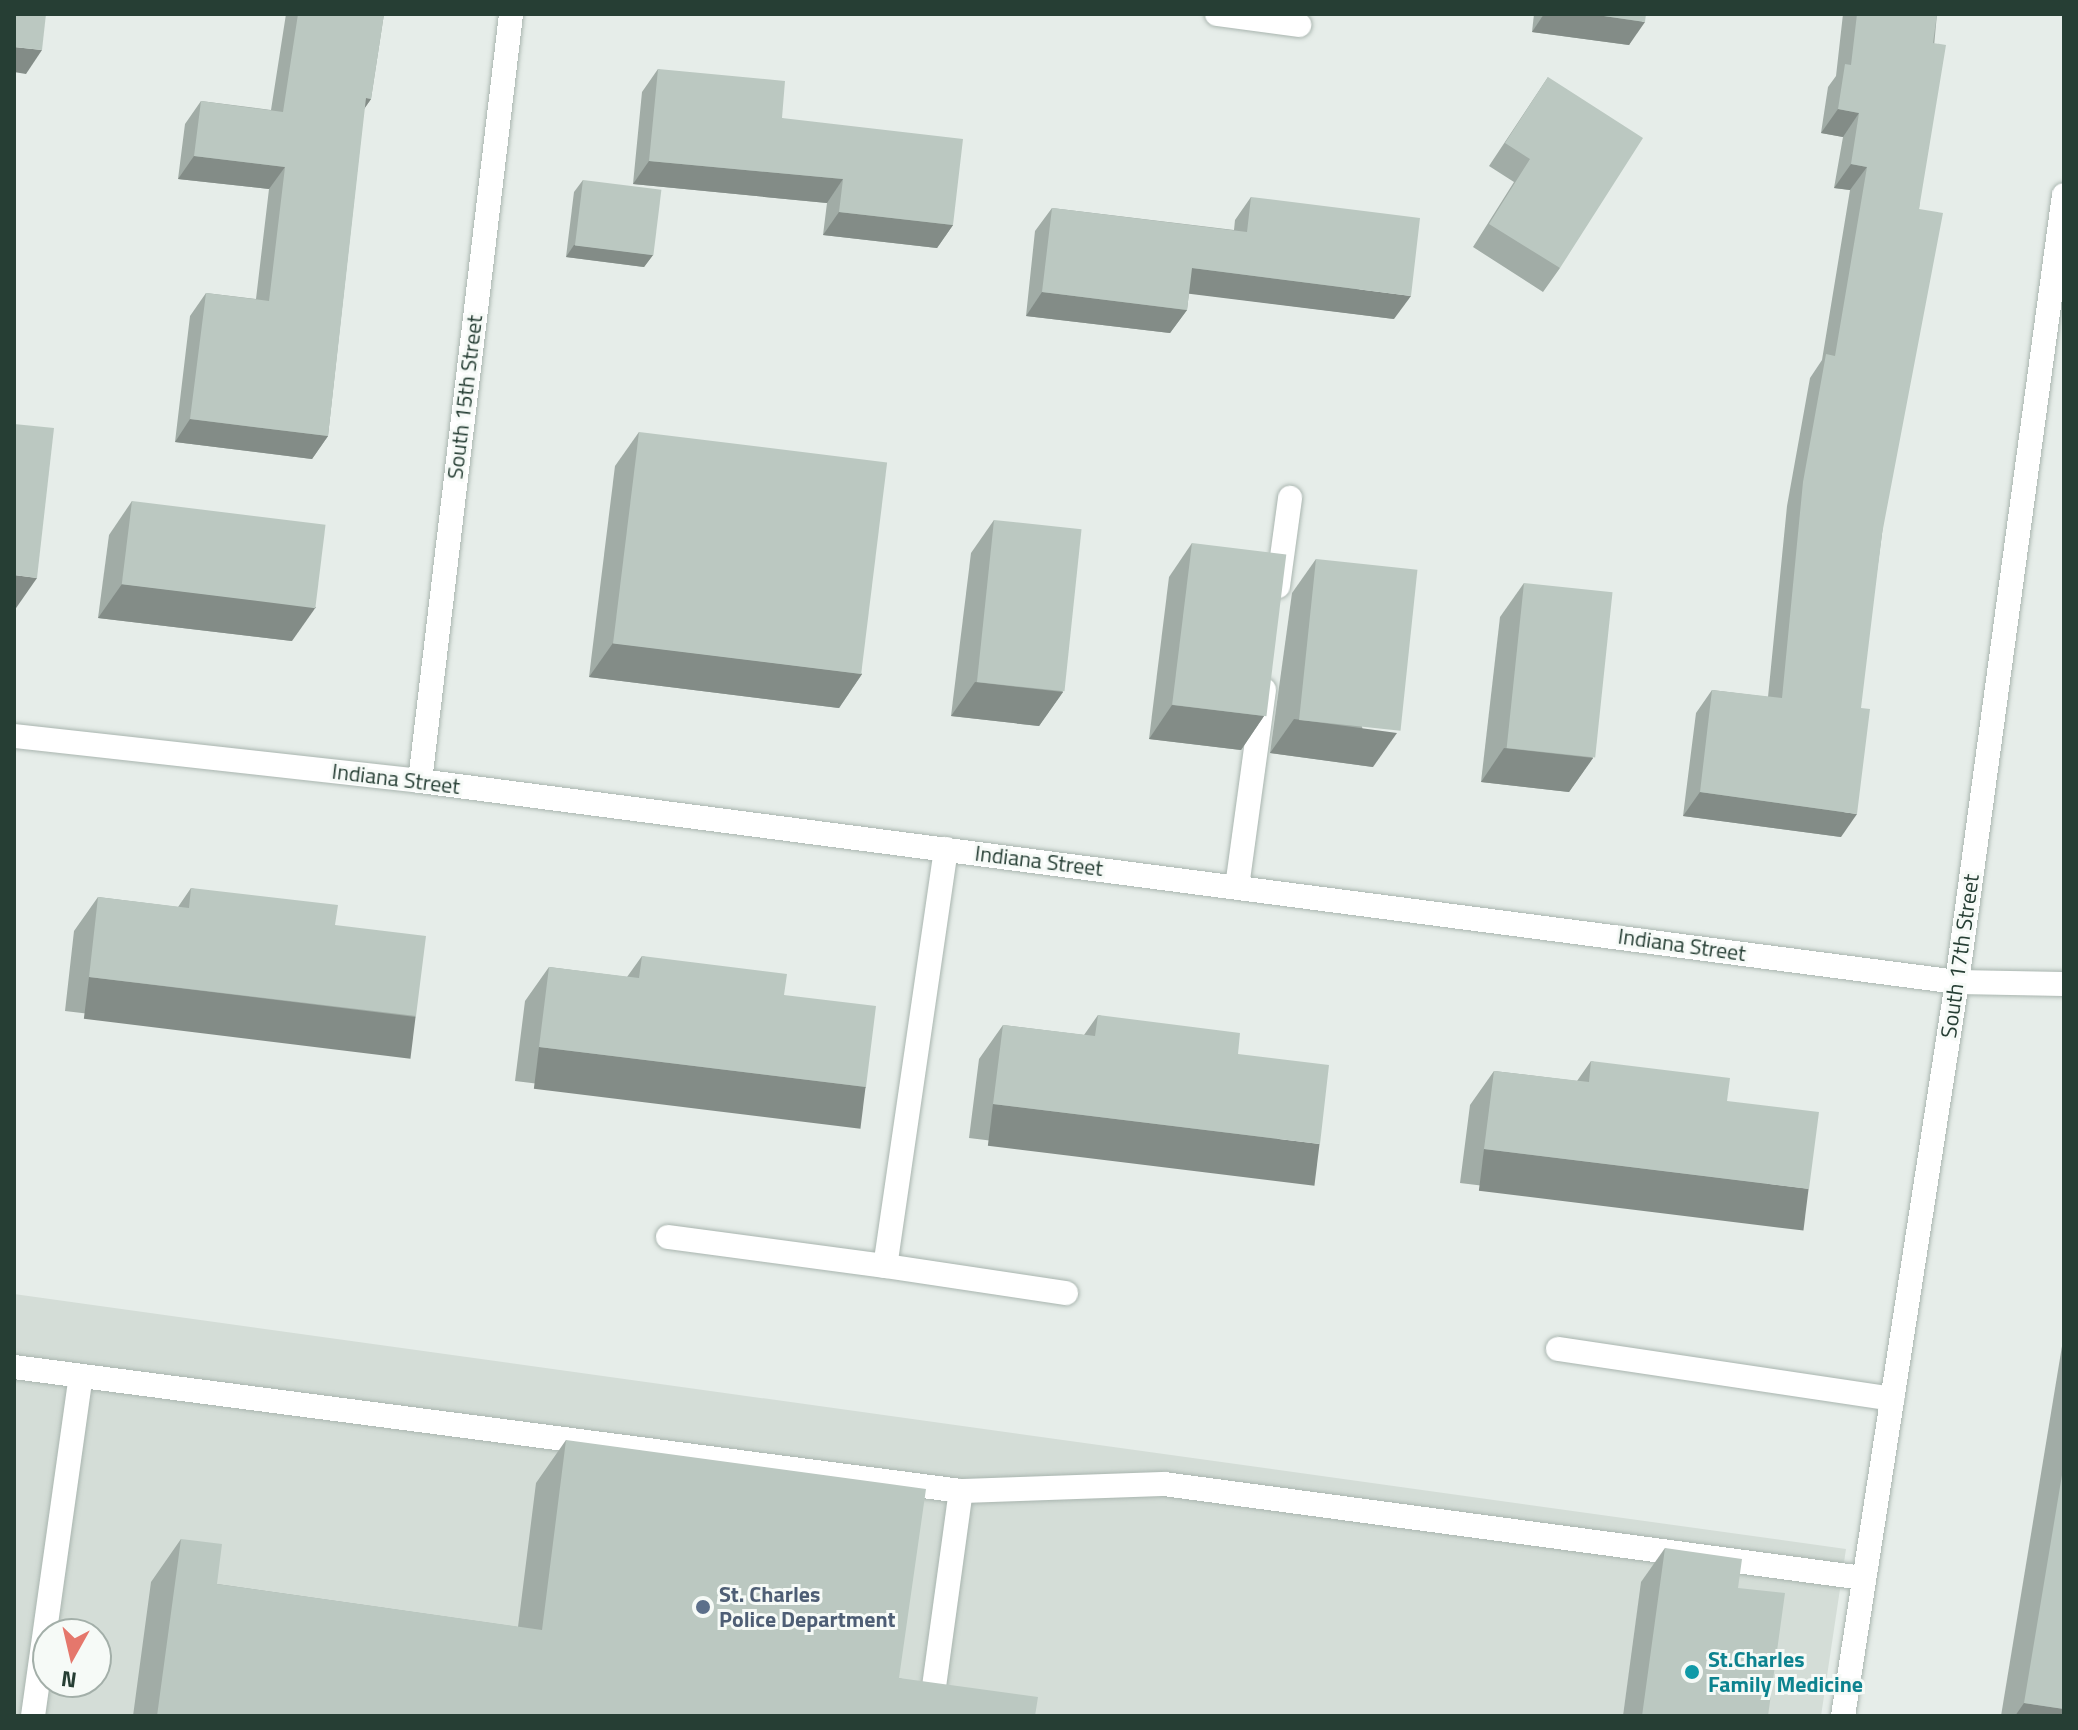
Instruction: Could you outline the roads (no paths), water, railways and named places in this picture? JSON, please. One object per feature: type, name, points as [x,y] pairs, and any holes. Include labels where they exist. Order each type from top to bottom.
[{"type":"street","name":"South 15th Street","points":[[420,781],[511,14]]},
{"type":"street","points":[[1217,14],[1299,25]]},
{"type":"street","name":"South 17th Street","points":[[1843,1716],[1957,982],[2064,195]]},
{"type":"street","points":[[1275,606],[1290,498]]},
{"type":"street","points":[[1237,887],[1267,668]]},
{"type":"street","name":"Indiana Street","points":[[14,736],[420,781],[1957,982],[2064,984]]},
{"type":"street","points":[[885,1266],[946,849]]},
{"type":"street","points":[[668,1237],[1066,1293]]},
{"type":"street","points":[[1558,1349],[1892,1399]]},
{"type":"street","points":[[14,1367],[961,1491],[1164,1484],[1863,1578]]},
{"type":"street","points":[[33,1716],[81,1376]]},
{"type":"street","points":[[930,1716],[961,1491]]},
{"type":"place","name":"St. Charles Police Department","points":[[703,1607]]},
{"type":"place","name":"St.Charles Family Medicine","points":[[1692,1672]]}]
